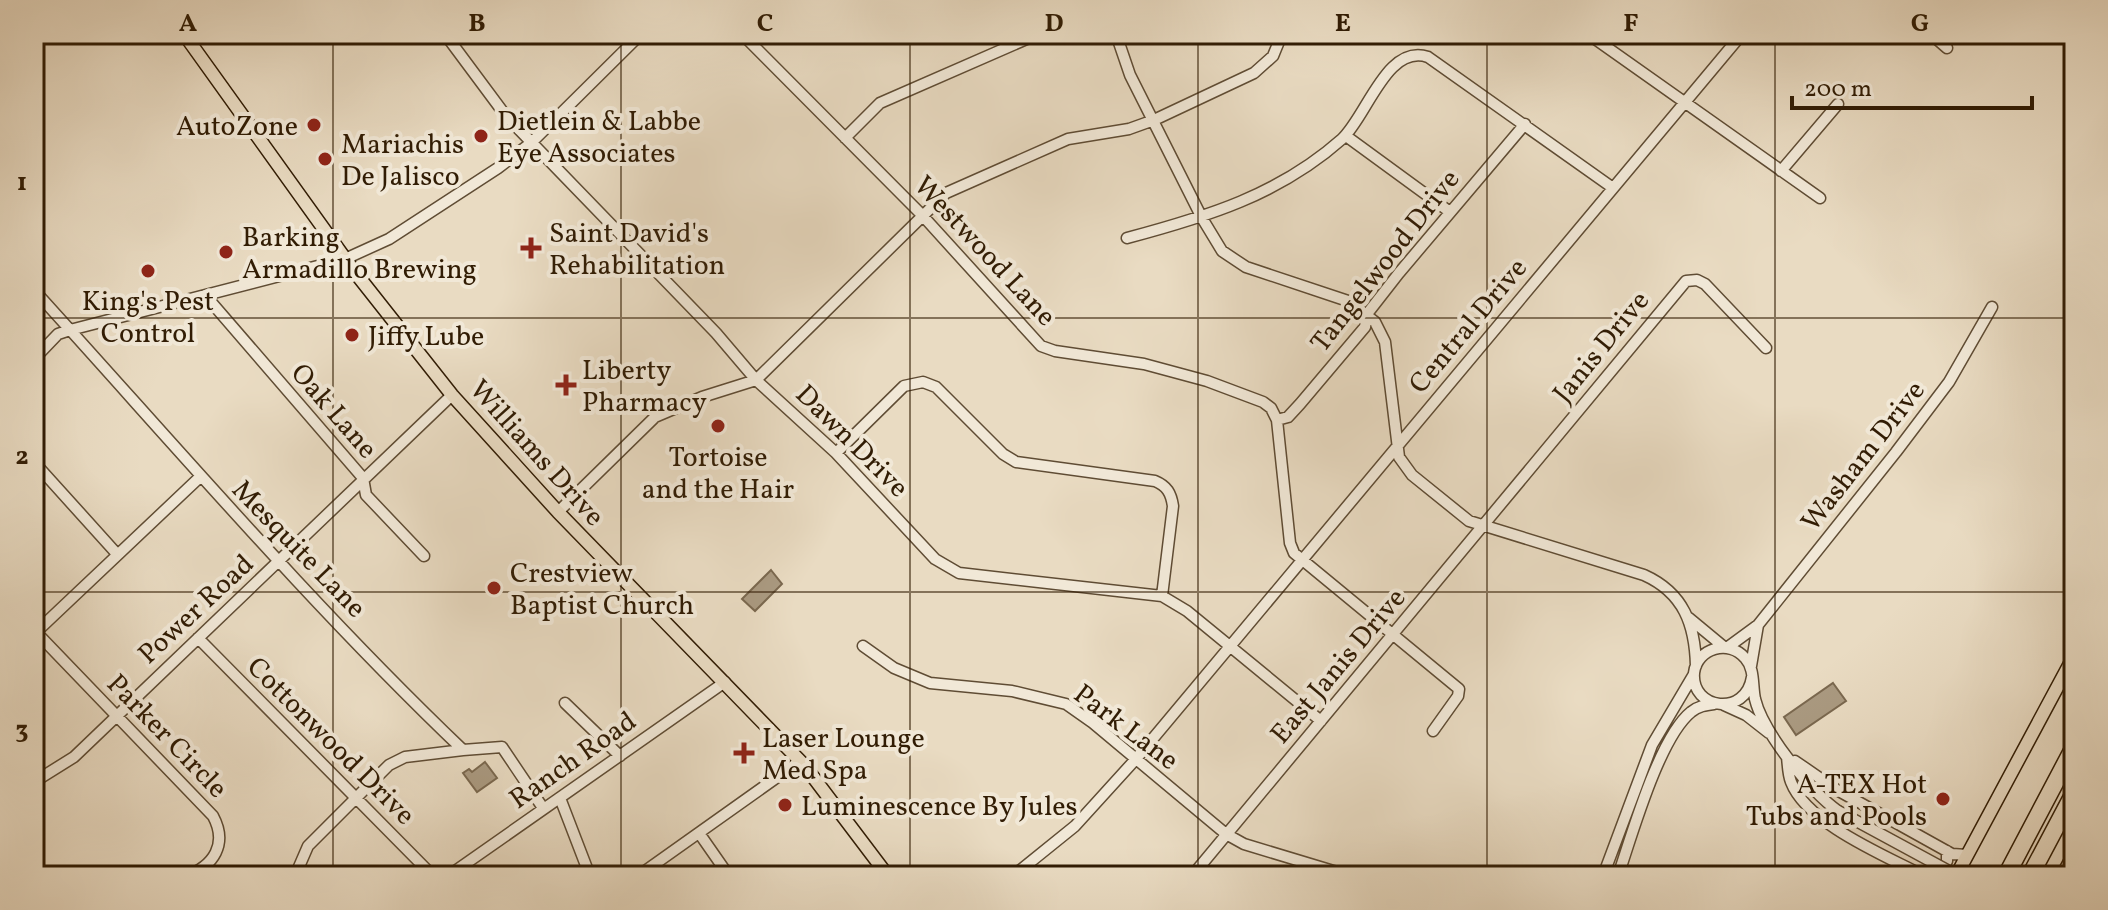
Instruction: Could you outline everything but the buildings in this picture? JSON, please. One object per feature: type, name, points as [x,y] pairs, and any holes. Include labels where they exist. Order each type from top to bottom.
[{"type":"highway","points":[[2006,876],[2074,747]]},
{"type":"highway","points":[[2030,876],[2074,793]]},
{"type":"main road","name":"Williams Drive","points":[[184,34],[345,259],[452,395],[558,512],[800,761],[888,876]]},
{"type":"main road","points":[[1957,876],[2074,656]]},
{"type":"main road","points":[[2062,876],[2074,854]]},
{"type":"street","name":"Dawn Drive","points":[[445,34],[483,88],[531,143],[716,333],[756,380],[836,453],[935,559],[951,570],[1162,596],[1187,611],[1321,721]]},
{"type":"street","points":[[34,359],[58,334],[345,259],[389,239],[429,215],[531,143],[641,34]]},
{"type":"street","name":"Westwood Lane","points":[[742,34],[922,215],[1041,346],[1055,351],[1144,364],[1207,381],[1263,402],[1271,408],[1277,420]]},
{"type":"street","points":[[845,138],[880,103],[1038,34]]},
{"type":"street","points":[[1116,34],[1130,75],[1202,218],[1222,251],[1246,267],[1348,301],[1367,314],[1378,327],[1385,342],[1399,457],[1412,475],[1461,516],[1483,527],[1644,575],[1661,584],[1689,618],[1726,647],[1743,655],[1752,673],[1755,702],[1773,735],[1821,799],[1957,876]]},
{"type":"street","points":[[558,512],[655,417],[700,397],[756,380],[922,215],[953,189],[1068,139],[1129,129],[1154,120],[1261,68],[1278,49],[1282,34]]},
{"type":"street","points":[[1588,34],[1820,198]]},
{"type":"street","name":"Central Drive","points":[[1013,876],[1075,826],[1135,760],[1742,34]]},
{"type":"street","points":[[1931,34],[1947,48]]},
{"type":"street","points":[[1127,238],[1202,218],[1292,178],[1346,136],[1390,71],[1408,55],[1428,57],[1613,188]]},
{"type":"street","points":[[1781,171],[1838,104]]},
{"type":"street","name":"Tangelwood Drive","points":[[1277,420],[1288,417],[1310,393],[1365,327],[1367,314],[1525,124]]},
{"type":"street","points":[[1346,136],[1450,212]]},
{"type":"street","name":"Janis Drive","points":[[1483,527],[1686,281],[1697,280],[1705,284],[1766,348]]},
{"type":"street","name":"Mesquite Lane","points":[[34,290],[278,562],[463,750]]},
{"type":"street","name":"Oak Lane","points":[[205,295],[363,478],[366,495],[424,556]]},
{"type":"street","name":"Washam Drive","points":[[1726,647],[1758,625],[1949,382],[1992,307]]},
{"type":"street","points":[[836,453],[904,386],[923,382],[936,387],[1003,454],[1016,462],[1155,481],[1164,485],[1173,506],[1162,596]]},
{"type":"street","name":"Power Road","points":[[34,782],[74,757],[452,395]]},
{"type":"street","points":[[1277,420],[1290,543],[1294,553],[1459,689],[1458,696],[1433,731]]},
{"type":"street","points":[[34,462],[117,554]]},
{"type":"street","points":[[35,632],[200,477]]},
{"type":"street","name":"East Janis Drive","points":[[1192,876],[1391,633],[1483,527]]},
{"type":"street","points":[[1689,618],[1695,640],[1697,688],[1701,695],[1746,715],[1773,735]]},
{"type":"street","name":"Washam Drive","points":[[1752,673],[1758,625]]},
{"type":"street","name":"Parker Circle","points":[[35,632],[217,823],[220,836],[216,854],[205,868],[186,876]]},
{"type":"street","name":"Cottonwood Drive","points":[[198,638],[433,876]]},
{"type":"street","name":"Park Lane","points":[[863,646],[894,668],[930,683],[1012,691],[1066,704],[1226,834],[1244,844],[1331,873],[1350,876]]},
{"type":"street","points":[[1603,876],[1652,745],[1706,652],[1726,647]]},
{"type":"street","points":[[1618,876],[1664,752],[1683,721],[1698,708],[1741,698],[1747,692],[1752,673]]},
{"type":"street","name":"Ranch Road","points":[[448,876],[725,682]]},
{"type":"street","points":[[565,703],[620,756]]},
{"type":"street","points":[[295,876],[308,846],[396,760],[502,747],[543,808]]},
{"type":"street","points":[[1787,755],[1838,791],[1947,851],[1967,855]]},
{"type":"street","points":[[1787,755],[1791,783],[1814,814],[1828,825],[1924,876]]},
{"type":"street","points":[[638,876],[800,761]]},
{"type":"street","points":[[1641,772],[1654,776]]},
{"type":"street","points":[[560,798],[590,876]]},
{"type":"street","points":[[699,833],[729,876]]},
{"type":"street","points":[[1939,876],[1947,861],[1947,851]]},
{"type":"street","points":[[1609,859],[1623,863]]},
{"type":"shaded area","points":[[771,570],[782,584],[755,611],[742,599]]},
{"type":"shaded area","points":[[1833,683],[1846,701],[1796,735],[1784,717]]},
{"type":"shaded area","points":[[485,762],[497,778],[477,792],[463,773],[469,769],[472,772]]},
{"type":"place","name":"AutoZone","points":[[314,125]]},
{"type":"place","name":"Dietlein & Labbe Eye Associates","points":[[481,136]]},
{"type":"place","name":"Mariachis De Jalisco","points":[[325,159]]},
{"type":"place","name":"Saint David's Rehabilitation","points":[[531,248]]},
{"type":"place","name":"Barking Armadillo Brewing","points":[[226,252]]},
{"type":"place","name":"King's Pest Control","points":[[148,271]]},
{"type":"place","name":"Jiffy Lube","points":[[352,335]]},
{"type":"place","name":"Liberty Pharmacy","points":[[566,385]]},
{"type":"place","name":"Tortoise and the Hair","points":[[718,426]]},
{"type":"place","name":"Crestview Baptist Church","points":[[494,588]]},
{"type":"place","name":"Laser Lounge Med Spa","points":[[744,753]]},
{"type":"place","name":"A-TEX Hot Tubs and Pools","points":[[1943,799]]},
{"type":"place","name":"Luminescence By Jules","points":[[785,805]]}]
